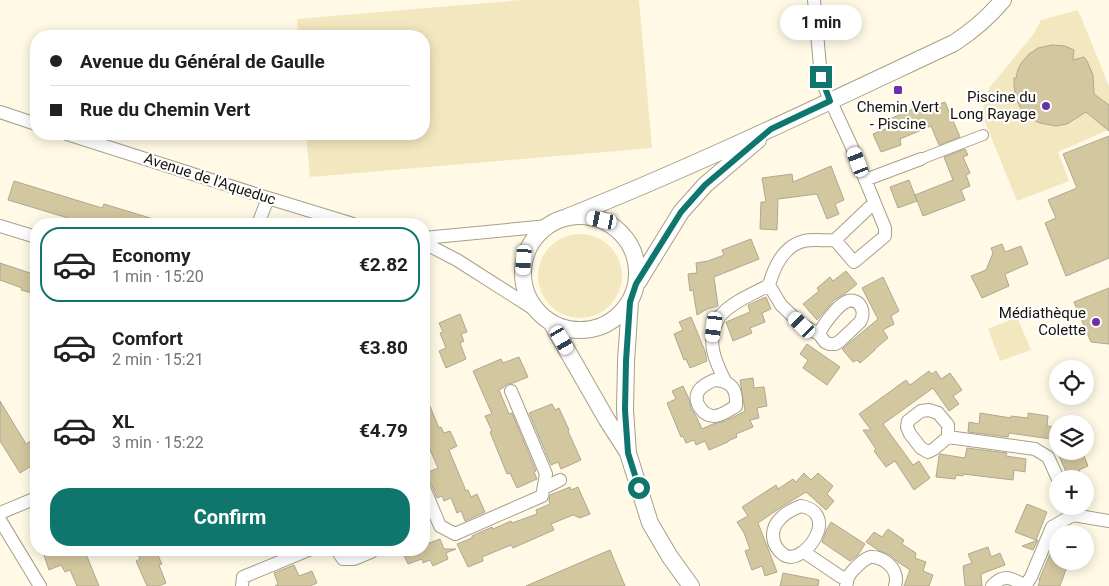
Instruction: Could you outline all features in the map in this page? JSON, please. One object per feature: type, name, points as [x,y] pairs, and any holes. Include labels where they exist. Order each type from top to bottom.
[{"type":"street","points":[[814,0],[821,77],[885,228],[885,236],[854,262],[835,240]]},
{"type":"street","points":[[537,311],[528,298],[523,280],[524,260],[535,237],[548,226],[771,129],[954,43],[972,31],[1003,0]]},
{"type":"street","points":[[0,112],[30,122]]},
{"type":"street","points":[[636,284],[681,212],[705,185],[771,129]]},
{"type":"street","points":[[865,180],[983,135]]},
{"type":"street","name":"Avenue de l'Aqueduc","points":[[86,140],[333,218]]},
{"type":"street","points":[[260,218],[268,198]]},
{"type":"street","points":[[725,381],[716,363],[712,346],[714,327],[722,314],[769,284],[773,270],[789,248],[804,241],[835,240],[874,203]]},
{"type":"street","points":[[566,217],[582,216],[602,220],[624,236],[632,249],[638,268],[636,284],[630,302],[626,361],[625,410],[628,453],[650,523],[670,557],[691,586]]},
{"type":"street","points":[[0,226],[30,235]]},
{"type":"street","points":[[430,237],[548,226]]},
{"type":"street","points":[[430,246],[457,260],[537,311],[552,324],[628,453]]},
{"type":"street","points":[[769,284],[781,305],[802,325],[818,334]]},
{"type":"street","points":[[552,324],[583,331],[596,328],[617,318],[630,302]]},
{"type":"street","points":[[430,502],[440,526],[455,534],[542,496],[546,474],[511,391]]},
{"type":"street","points":[[948,437],[1034,449],[1048,456],[1054,470]]},
{"type":"street","points":[[544,488],[560,480]]},
{"type":"street","points":[[0,513],[30,500]]},
{"type":"street","points":[[992,586],[999,580],[1006,578],[1013,579],[1025,586],[1031,577],[1052,527],[1066,515]]},
{"type":"street","points":[[1089,515],[1109,521]]},
{"type":"street","points":[[0,520],[40,586]]},
{"type":"street","points":[[804,552],[844,582],[866,558],[876,557],[892,567],[895,572],[895,586]]},
{"type":"street","points":[[242,586],[243,577],[294,556]]},
{"type":"street","points":[[342,556],[354,559],[361,556]]},
{"type":"shaded area","points":[[521,0],[639,0],[652,148],[310,177],[307,140],[430,140],[430,30],[298,30],[297,19]]},
{"type":"shaded area","name":"Piscine du Long Rayage","points":[[1078,10],[1109,86],[1109,128],[1058,152],[1069,181],[1017,201],[985,122],[984,102],[990,87],[1033,35],[1041,20]]},
{"type":"shaded area","points":[[572,234],[588,234],[604,241],[615,252],[622,268],[619,292],[610,306],[604,311],[588,318],[572,318],[556,311],[545,300],[538,284],[538,268],[545,252],[556,241]]},
{"type":"shaded area","points":[[1017,317],[1031,350],[1000,361],[988,329]]},
{"type":"building","points":[[1052,45],[1065,46],[1074,50],[1073,60],[1084,57],[1087,61],[1093,75],[1094,94],[1109,105],[1109,131],[1086,112],[1067,124],[1056,126],[1031,119],[1020,107],[1014,86],[1014,78],[1016,78],[1018,69],[1029,54],[1038,48]]},
{"type":"building","points":[[945,102],[960,137],[939,145],[931,126],[900,139],[901,145],[881,152],[873,134],[890,127],[887,120],[916,108],[918,113]]},
{"type":"building","points":[[1109,136],[1109,258],[1066,276],[1045,223],[1056,218],[1048,200],[1077,188],[1063,154]]},
{"type":"building","points":[[965,149],[968,155],[963,157],[970,173],[966,175],[970,186],[961,190],[965,200],[923,216],[915,195],[953,180],[944,157]]},
{"type":"building","points":[[831,166],[844,200],[835,204],[839,214],[827,219],[817,194],[778,199],[777,230],[760,229],[761,202],[766,202],[762,178],[792,174],[793,182]]},
{"type":"building","points":[[909,180],[917,201],[898,208],[890,187]]},
{"type":"building","points":[[14,181],[102,208],[104,204],[150,218],[68,218],[8,200]]},
{"type":"building","points":[[751,239],[759,259],[714,277],[718,306],[707,309],[697,315],[693,290],[690,291],[688,274],[697,273],[696,263],[724,255],[722,250]]},
{"type":"building","points":[[1002,244],[1005,252],[1021,246],[1028,264],[1005,274],[1009,286],[982,298],[971,276],[986,270],[993,253],[991,248]]},
{"type":"building","points":[[0,263],[30,273],[30,292],[21,290],[22,288],[0,280]]},
{"type":"building","points":[[846,271],[857,284],[834,300],[817,320],[803,304],[819,291],[817,288],[830,277],[833,281]]},
{"type":"building","points":[[883,277],[899,311],[891,316],[894,324],[883,330],[888,338],[860,363],[857,360],[853,362],[842,349],[878,319],[862,288]]},
{"type":"building","name":"Médiathèque Colette","points":[[1109,288],[1109,344],[1091,342],[1074,302]]},
{"type":"building","points":[[766,297],[771,309],[762,313],[765,322],[750,328],[752,333],[733,341],[726,322],[750,312],[748,305]]},
{"type":"building","points":[[460,314],[467,332],[461,334],[464,341],[460,343],[466,359],[446,368],[439,351],[446,348],[440,333],[443,332],[439,323]]},
{"type":"building","points":[[691,317],[705,351],[707,361],[690,368],[686,359],[684,360],[674,334],[683,330],[679,322]]},
{"type":"building","points":[[807,344],[840,367],[827,385],[803,368],[808,360],[800,354]]},
{"type":"building","points":[[519,357],[528,377],[507,384],[499,390],[509,414],[512,413],[536,471],[534,472],[537,479],[517,488],[510,473],[507,474],[490,432],[492,431],[485,416],[492,414],[473,371],[501,359],[503,363]]},
{"type":"building","points":[[929,371],[932,374],[936,371],[941,379],[950,373],[962,390],[953,396],[959,404],[949,411],[933,388],[883,424],[913,465],[919,461],[930,478],[914,490],[895,461],[886,467],[874,451],[876,449],[863,430],[871,430],[859,414],[906,380],[910,385]]},
{"type":"building","points":[[753,378],[754,388],[764,387],[767,406],[757,408],[759,418],[750,420],[753,427],[736,434],[737,437],[728,442],[709,450],[705,441],[696,445],[694,440],[686,443],[683,436],[681,437],[667,403],[676,399],[672,391],[683,386],[691,408],[702,429],[726,421],[745,411],[740,380]]},
{"type":"building","points":[[0,401],[26,444],[30,442],[30,467],[20,473],[0,441]]},
{"type":"building","points":[[552,404],[555,410],[559,408],[581,460],[561,469],[558,462],[551,465],[529,413]]},
{"type":"building","points":[[430,406],[439,428],[441,427],[444,433],[450,431],[457,446],[449,450],[466,491],[468,490],[471,497],[477,494],[485,512],[465,521],[461,511],[457,513],[451,498],[444,501],[442,496],[437,498],[430,483],[430,471],[438,468],[430,450]]},
{"type":"building","points":[[980,413],[1011,418],[1011,416],[1028,418],[1028,413],[1048,416],[1049,439],[1009,433],[1008,437],[968,432],[969,422],[979,424]]},
{"type":"building","points":[[967,448],[1007,453],[1006,456],[1026,459],[1025,472],[1014,470],[1013,480],[963,474],[963,476],[956,475],[955,479],[936,477],[940,454],[965,458]]},
{"type":"building","points":[[1061,460],[1086,460],[1088,466],[1079,470],[1065,470]]},
{"type":"building","points":[[804,473],[811,480],[818,473],[833,486],[827,494],[834,501],[826,510],[806,492],[758,523],[777,572],[765,576],[762,566],[752,570],[745,551],[750,549],[744,533],[737,522],[748,516],[742,507],[776,485],[778,489],[793,479],[796,482]]},
{"type":"building","points":[[570,487],[571,490],[578,487],[590,514],[580,518],[573,515],[551,524],[554,530],[513,548],[511,545],[482,557],[483,561],[468,567],[457,544],[492,527],[493,529],[511,521],[512,523],[537,514],[536,510],[550,504],[550,495]]},
{"type":"building","points":[[1027,504],[1047,512],[1036,540],[1015,532]]},
{"type":"building","points":[[831,522],[865,544],[858,555],[850,561],[822,542]]},
{"type":"building","points":[[888,529],[904,540],[902,544],[916,553],[915,558],[926,562],[923,571],[933,575],[929,586],[904,586],[910,570],[890,555],[866,542],[874,532],[882,537]]},
{"type":"building","points":[[440,539],[444,549],[456,549],[446,553],[448,559],[433,566],[430,560],[423,563],[422,559],[408,564],[404,556],[430,556],[430,543]]},
{"type":"building","points":[[1038,540],[1033,550],[1022,546]]},
{"type":"building","points":[[988,547],[991,557],[1000,553],[1005,565],[981,574],[982,586],[965,586],[963,566],[972,563],[968,554]]},
{"type":"building","points":[[610,550],[625,586],[526,586],[591,558]]},
{"type":"building","points":[[44,556],[87,556],[99,586],[77,586],[70,570],[65,572],[61,565],[49,570]]},
{"type":"building","points":[[138,556],[158,556],[162,564],[159,565],[166,583],[159,586],[147,586],[136,561],[140,559]]},
{"type":"building","points":[[1049,556],[1049,570],[1066,570],[1060,586],[1038,586]]},
{"type":"building","points":[[294,565],[299,576],[312,571],[317,583],[310,586],[275,586],[278,584],[274,573]]},
{"type":"building","points":[[783,573],[819,580],[818,586],[780,586]]},
{"type":"place","name":"Chemin Vert - Piscine","points":[[898,90]]},
{"type":"place","name":"Piscine du Long Rayage","points":[[1046,106]]},
{"type":"place","name":"Médiathèque Colette","points":[[1096,322]]},
{"type":"route","points":[[639,488],[628,453],[625,410],[630,302],[636,284],[681,212],[705,185],[771,129],[830,101],[821,77]]}]
